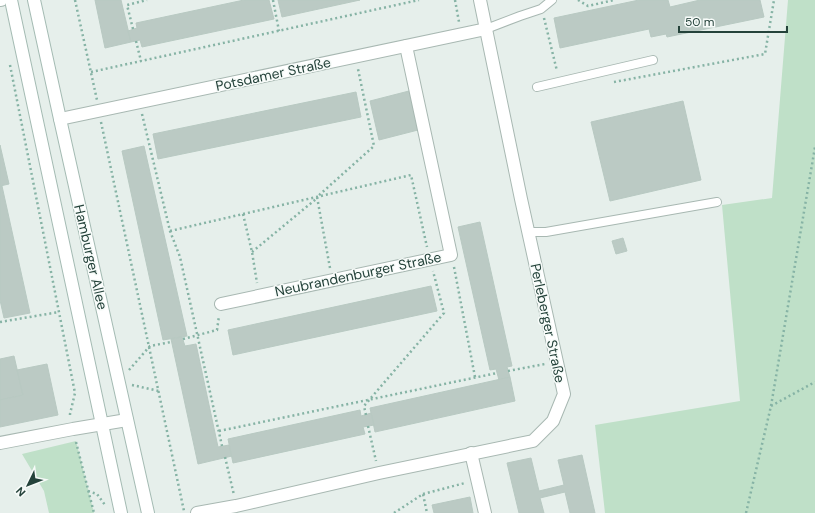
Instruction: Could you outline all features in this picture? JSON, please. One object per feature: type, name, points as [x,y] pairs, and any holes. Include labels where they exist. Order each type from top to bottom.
[{"type":"street","name":"Hamburger Allee","points":[[11,0],[121,513]]},
{"type":"street","name":"Hamburger Allee","points":[[34,0],[148,513]]},
{"type":"street","name":"Perleberger Straße","points":[[197,513],[236,506],[379,473],[533,442],[553,421],[564,394],[528,232],[480,0]]},
{"type":"street","name":"Potsdamer Straße","points":[[60,119],[486,29]]},
{"type":"street","name":"Neubrandenburger Straße","points":[[221,304],[451,254],[406,46]]},
{"type":"street","points":[[0,443],[127,420]]},
{"type":"street","points":[[471,454],[485,513]]},
{"type":"lane","points":[[486,29],[541,9],[552,0]]},
{"type":"lane","points":[[536,86],[653,60]]},
{"type":"lane","points":[[528,232],[546,232],[717,202]]},
{"type":"path","points":[[75,0],[185,513]]},
{"type":"path","points":[[133,29],[127,5],[147,0]]},
{"type":"path","points":[[273,0],[279,31]]},
{"type":"path","points":[[91,72],[419,0]]},
{"type":"path","points":[[455,0],[462,34]]},
{"type":"path","points":[[578,0],[588,6],[614,0]]},
{"type":"path","points":[[611,82],[765,54],[774,0]]},
{"type":"path","points":[[541,9],[559,82]]},
{"type":"path","points":[[136,41],[141,61]]},
{"type":"path","points":[[252,252],[374,146],[355,56]]},
{"type":"path","points":[[9,58],[75,393],[70,414],[94,513]]},
{"type":"path","points":[[139,102],[170,231],[180,257],[222,446]]},
{"type":"path","points":[[746,513],[771,406],[815,147]]},
{"type":"path","points":[[170,231],[411,175],[429,259],[444,313],[364,406],[366,415]]},
{"type":"path","points":[[317,197],[332,280]]},
{"type":"path","points":[[243,214],[252,252],[259,296]]},
{"type":"path","points":[[451,254],[474,377]]},
{"type":"path","points":[[182,339],[217,330],[221,304]]},
{"type":"path","points":[[0,322],[59,312]]},
{"type":"path","points":[[159,391],[119,382],[150,346],[171,342]]},
{"type":"path","points":[[508,370],[556,362]]},
{"type":"path","points":[[219,431],[497,373]]},
{"type":"path","points":[[771,406],[815,382]]},
{"type":"path","points":[[368,426],[379,473]]},
{"type":"path","points":[[225,457],[236,506]]},
{"type":"path","points":[[394,513],[423,494],[477,480]]},
{"type":"path","points":[[88,491],[97,494],[106,508]]},
{"type":"path","points":[[423,494],[427,513]]},
{"type":"green space","points":[[788,0],[815,0],[815,513],[605,513],[595,425],[740,401],[722,205],[772,198]]},
{"type":"green space","points":[[76,441],[94,513],[49,513],[44,491],[22,454]]},
{"type":"building","points":[[95,0],[121,0],[131,42],[105,48]]},
{"type":"building","points":[[244,0],[269,0],[274,19],[142,47],[140,40],[131,42],[128,31],[137,28],[136,23]]},
{"type":"building","points":[[278,0],[360,0],[282,17]]},
{"type":"building","points":[[639,0],[668,0],[670,7],[700,0],[760,0],[764,17],[667,37],[666,34],[651,37],[649,29],[560,48],[554,18]]},
{"type":"building","points":[[409,91],[418,130],[379,140],[370,101]]},
{"type":"building","points":[[356,92],[361,117],[158,159],[153,134]]},
{"type":"building","points":[[683,101],[701,180],[610,201],[591,122]]},
{"type":"building","points":[[0,145],[9,184],[0,186]]},
{"type":"building","points":[[144,146],[187,336],[163,340],[122,151]]},
{"type":"building","points":[[0,186],[2,186],[30,313],[4,318],[0,300]]},
{"type":"building","points":[[480,222],[512,366],[507,367],[510,377],[499,380],[496,369],[490,370],[458,227]]},
{"type":"building","points":[[623,238],[627,251],[616,254],[612,241]]},
{"type":"building","points":[[431,286],[437,311],[233,355],[228,330]]},
{"type":"building","points":[[182,337],[185,346],[196,344],[218,447],[229,445],[232,456],[198,464],[171,339]]},
{"type":"building","points":[[14,356],[23,395],[0,400],[0,359]]},
{"type":"building","points":[[47,364],[58,415],[0,427],[0,400],[23,395],[17,370]]},
{"type":"building","points":[[510,377],[515,401],[375,432],[370,408]]},
{"type":"building","points":[[360,410],[361,416],[371,413],[374,425],[363,427],[365,434],[233,463],[228,439]]},
{"type":"building","points":[[582,455],[595,513],[570,513],[565,492],[540,498],[544,513],[519,513],[507,463],[531,458],[539,491],[564,485],[558,460]]},
{"type":"building","points":[[470,497],[473,513],[434,513],[432,505]]}]
